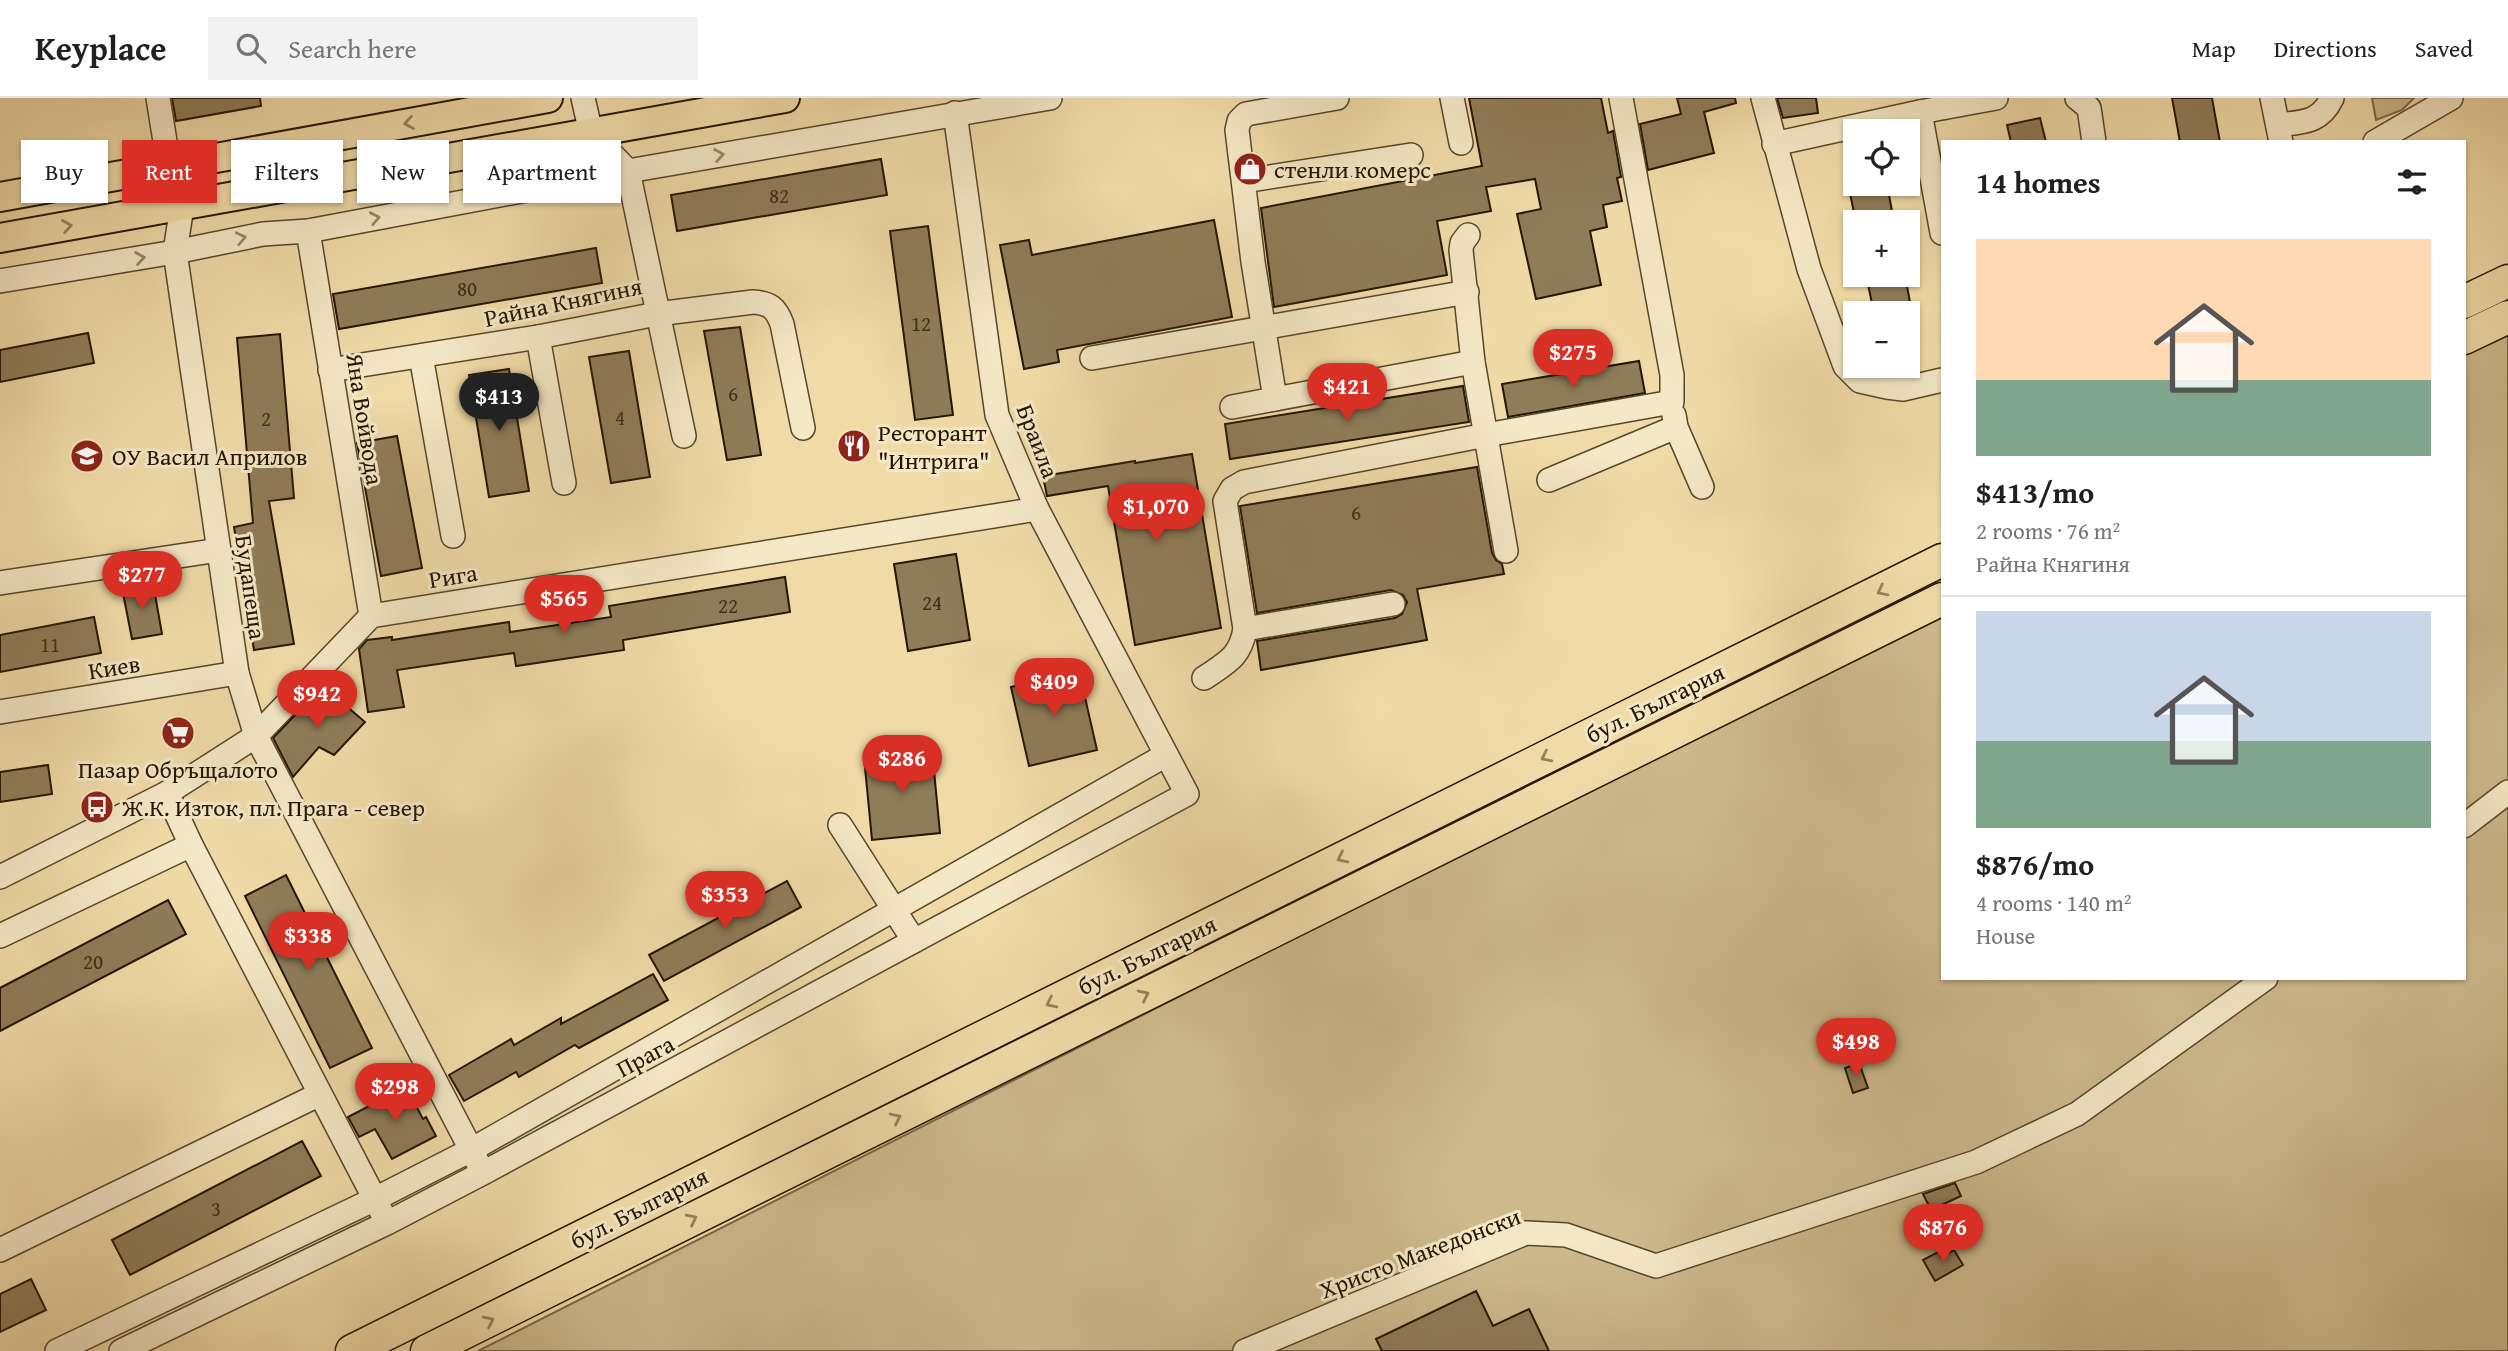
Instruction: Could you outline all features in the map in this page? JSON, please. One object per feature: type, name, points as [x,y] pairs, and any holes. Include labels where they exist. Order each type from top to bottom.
[{"type":"highway","points":[[2467,300],[2508,278]]},
{"type":"highway","points":[[2466,337],[2508,317]]},
{"type":"highway","name":"бул. България","points":[[352,1351],[1941,560]]},
{"type":"highway","name":"бул. България","points":[[428,1351],[1941,599]]},
{"type":"main road","points":[[217,157],[548,98]]},
{"type":"main road","points":[[0,238],[785,98]]},
{"type":"main road","points":[[0,197],[122,175]]},
{"type":"street","points":[[158,98],[165,140]]},
{"type":"street","points":[[583,98],[591,134],[628,171]]},
{"type":"street","points":[[0,281],[175,252],[263,234],[308,231],[628,171],[1050,98]]},
{"type":"street","points":[[1275,399],[1237,130],[1241,106],[1337,98]]},
{"type":"street","points":[[1452,98],[1461,143]]},
{"type":"street","points":[[1620,98],[1672,375],[1676,428],[1702,487]]},
{"type":"street","points":[[1763,98],[1809,269],[1844,366],[1860,381],[1887,387],[1903,389],[1941,380]]},
{"type":"street","points":[[1774,144],[1996,98]]},
{"type":"street","points":[[2077,98],[2089,108],[2094,140]]},
{"type":"street","points":[[2272,98],[2279,134],[2325,113],[2332,98]]},
{"type":"street","points":[[2378,140],[2451,98]]},
{"type":"street","points":[[1920,112],[1941,228]]},
{"type":"street","name":"Браила","points":[[955,113],[997,415],[1037,509],[1187,794]]},
{"type":"street","points":[[1244,181],[1411,155]]},
{"type":"street","name":"Райна Княгиня","points":[[330,370],[538,337],[657,314],[628,171]]},
{"type":"street","name":"Будапеща","points":[[182,206],[175,252],[237,673],[256,736],[483,1173]]},
{"type":"street","name":"Яна Войвода","points":[[308,231],[371,616]]},
{"type":"street","points":[[1468,236],[1462,243],[1461,250],[1474,362],[1506,551]]},
{"type":"street","points":[[1092,358],[1467,292]]},
{"type":"street","points":[[684,436],[657,314],[753,302],[767,303],[776,311],[782,324],[803,428]]},
{"type":"street","points":[[538,337],[564,483]]},
{"type":"street","points":[[421,356],[453,536]]},
{"type":"street","points":[[1232,407],[1474,362]]},
{"type":"street","points":[[1204,678],[1235,656],[1243,642],[1245,629],[1226,517],[1225,501],[1232,489],[1244,482],[1289,472],[1672,402]]},
{"type":"street","points":[[1549,480],[1676,428]]},
{"type":"street","name":"Рига","points":[[371,616],[1037,509]]},
{"type":"street","points":[[0,583],[219,550]]},
{"type":"street","points":[[1245,629],[1393,604]]},
{"type":"street","points":[[0,877],[167,793],[256,736],[371,616]]},
{"type":"street","name":"Киев","points":[[0,712],[237,673]]},
{"type":"street","points":[[57,1351],[375,1199],[471,1150],[1166,755]]},
{"type":"street","points":[[2466,824],[2508,792]]},
{"type":"street","points":[[167,793],[191,845],[387,1223]]},
{"type":"street","name":"Прага","points":[[121,1351],[387,1223],[483,1173],[1187,794]]},
{"type":"street","points":[[840,825],[914,941]]},
{"type":"street","points":[[0,936],[191,845]]},
{"type":"street","name":"Христо Македонски","points":[[1245,1351],[1526,1233],[1566,1235],[1656,1266],[1976,1161],[2077,1114],[2263,980]]},
{"type":"street","points":[[0,1250],[320,1094]]},
{"type":"shaded area","points":[[2372,98],[2414,98],[2402,110],[2376,120]]},
{"type":"shaded area","points":[[2508,326],[2508,1351],[478,1351],[1941,612],[1941,980],[2466,980],[2466,347]]},
{"type":"building","points":[[172,98],[260,98],[261,106],[176,121]]},
{"type":"building","points":[[1469,98],[1601,98],[1608,133],[1613,131],[1622,201],[1603,205],[1607,227],[1590,231],[1601,285],[1536,299],[1517,214],[1541,209],[1535,179],[1486,187],[1491,211],[1437,221],[1447,275],[1274,307],[1261,208],[1482,166]]},
{"type":"building","points":[[1677,98],[1735,98],[1736,103],[1704,112],[1714,153],[1648,170],[1640,124],[1681,114]]},
{"type":"building","points":[[1777,98],[1816,98],[1818,113],[1783,118]]},
{"type":"building","points":[[2172,98],[2212,98],[2220,140],[2180,140]]},
{"type":"building","points":[[2040,118],[2046,140],[2011,140],[2007,125]]},
{"type":"building","points":[[881,159],[887,195],[677,231],[671,195]]},
{"type":"building","points":[[1851,196],[1889,196],[1892,210],[1853,210]]},
{"type":"building","points":[[1214,220],[1232,317],[1057,350],[1059,362],[1024,369],[1000,245],[1029,240],[1032,255]]},
{"type":"building","points":[[928,226],[953,415],[915,420],[890,231]]},
{"type":"building","points":[[596,248],[602,283],[339,329],[333,294]]},
{"type":"building","points":[[1869,287],[1907,287],[1910,301],[1871,301]]},
{"type":"building","points":[[740,327],[761,455],[727,460],[704,331]]},
{"type":"building","points":[[88,333],[94,363],[0,382],[0,350]]},
{"type":"building","points":[[280,334],[294,498],[269,501],[294,644],[254,650],[234,527],[253,523],[237,338]]},
{"type":"building","points":[[629,351],[650,477],[611,483],[589,357]]},
{"type":"building","points":[[1639,361],[1645,393],[1508,417],[1502,384]]},
{"type":"building","points":[[509,369],[529,491],[489,497],[469,375]]},
{"type":"building","points":[[1463,386],[1469,422],[1230,459],[1225,424]]},
{"type":"building","points":[[397,436],[422,568],[381,576],[357,443]]},
{"type":"building","points":[[1192,454],[1221,628],[1135,645],[1108,486],[1047,496],[1043,476]]},
{"type":"building","points":[[1477,467],[1492,553],[1502,564],[1504,574],[1417,589],[1427,640],[1261,670],[1257,641],[1395,618],[1402,614],[1407,602],[1403,595],[1391,590],[1257,613],[1240,506]]},
{"type":"building","points":[[956,554],[970,640],[908,651],[894,564]]},
{"type":"building","points":[[785,577],[790,612],[623,640],[624,650],[516,666],[514,653],[397,670],[404,707],[368,712],[359,649],[367,640],[392,637],[392,640],[509,622],[510,632],[611,617],[609,606]]},
{"type":"building","points":[[153,583],[162,634],[132,639],[122,588]]},
{"type":"building","points":[[94,617],[101,653],[0,672],[0,635]]},
{"type":"building","points":[[1079,671],[1097,750],[1029,766],[1011,687]]},
{"type":"building","points":[[323,686],[365,722],[334,755],[319,747],[293,777],[273,738]]},
{"type":"building","points":[[932,750],[940,833],[872,840],[864,757]]},
{"type":"building","points":[[48,765],[52,794],[0,802],[0,772]]},
{"type":"building","points":[[286,875],[372,1048],[330,1068],[245,896]]},
{"type":"building","points":[[787,881],[801,907],[664,981],[649,955]]},
{"type":"building","points":[[168,900],[186,934],[0,1031],[0,988]]},
{"type":"building","points":[[653,974],[668,1000],[579,1048],[575,1045],[519,1077],[516,1072],[464,1101],[449,1075],[511,1039],[514,1045],[561,1018],[561,1024]]},
{"type":"building","points":[[1859,1063],[1868,1088],[1853,1093],[1845,1068]]},
{"type":"building","points":[[406,1087],[423,1119],[426,1117],[436,1136],[392,1159],[375,1129],[359,1137],[348,1117]]},
{"type":"building","points":[[302,1141],[321,1176],[130,1275],[112,1240]]},
{"type":"building","points":[[1955,1183],[1961,1196],[1931,1210],[1923,1194]]},
{"type":"building","points":[[1954,1250],[1963,1265],[1935,1281],[1923,1260],[1938,1252],[1941,1257]]},
{"type":"building","points":[[31,1279],[46,1310],[0,1332],[0,1294]]},
{"type":"building","points":[[1476,1291],[1493,1326],[1529,1309],[1549,1351],[1382,1351],[1376,1339]]},
{"type":"place","name":"стенли комерс","points":[[1250,169]]},
{"type":"place","name":"Ресторант \"Интрига\"","points":[[854,446]]},
{"type":"place","name":"ОУ Васил Априлов","points":[[87,456]]},
{"type":"place","name":"Пазар Обръщалото","points":[[178,733]]},
{"type":"place","name":"Ж.К. Изток, пл. Прага - север","points":[[97,807]]}]
